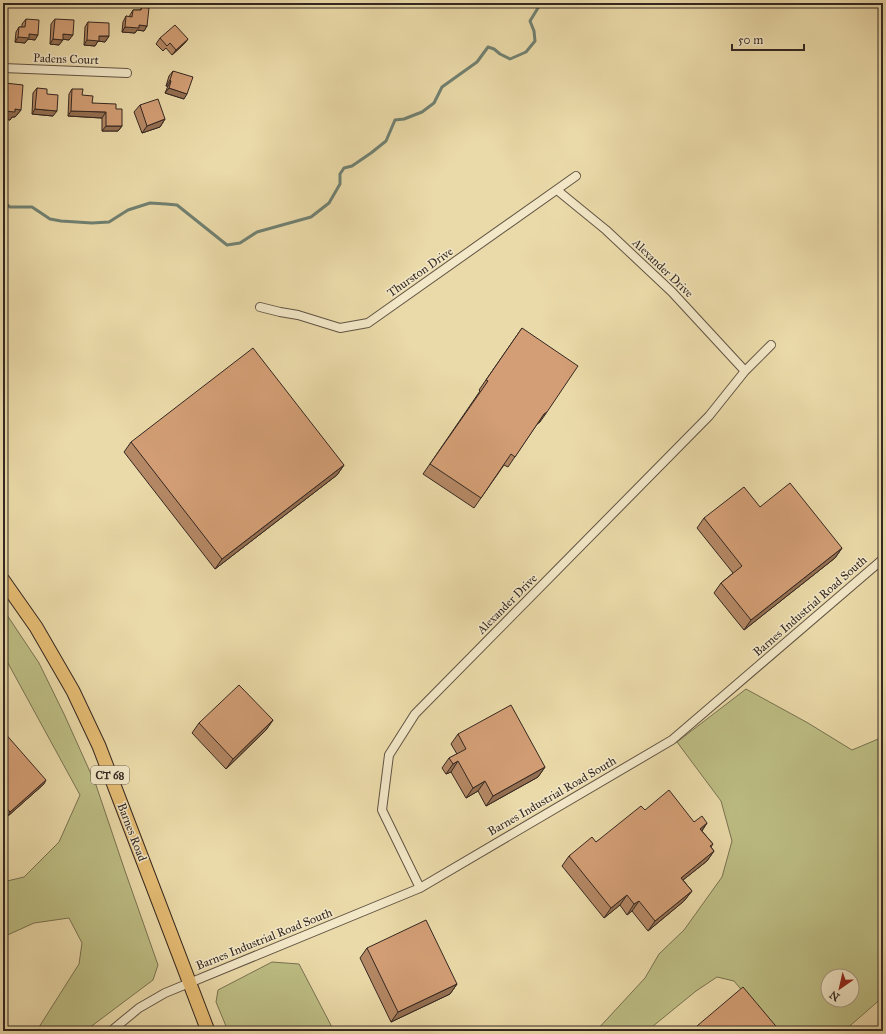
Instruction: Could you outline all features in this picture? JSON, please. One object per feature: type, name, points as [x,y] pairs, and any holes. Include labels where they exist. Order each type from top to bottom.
[{"type":"main road","name":"Barnes Road","points":[[3,580],[36,627],[73,691],[99,746],[208,1031]]},
{"type":"street","name":"Padens Court","points":[[3,68],[127,73]]},
{"type":"street","name":"Thurston Drive","points":[[260,307],[298,315],[340,328],[368,323],[576,176]]},
{"type":"street","name":"Alexander Drive","points":[[557,190],[606,230],[672,292],[745,371]]},
{"type":"street","name":"Alexander Drive","points":[[420,888],[382,810],[389,755],[415,714],[709,416],[745,371],[771,345]]},
{"type":"street","name":"Barnes Industrial Road South","points":[[111,1031],[139,1008],[165,993],[420,888],[672,740],[883,559]]},
{"type":"green space","points":[[3,609],[39,663],[96,785],[158,965],[153,980],[85,1031],[36,1031],[79,964],[82,943],[69,918],[34,923],[3,937],[3,882],[24,877],[59,842],[80,795],[3,654]]},
{"type":"green space","points":[[746,689],[808,723],[852,750],[883,737],[883,997],[844,1031],[776,1031],[734,981],[717,977],[696,991],[647,1031],[596,1031],[645,978],[659,954],[684,930],[722,877],[732,841],[721,801],[677,742]]},
{"type":"green space","points":[[272,962],[299,964],[334,1031],[228,1031],[216,1002],[218,990]]},
{"type":"building","points":[[3,7],[6,7],[6,31],[3,31]]},
{"type":"building","points":[[142,7],[149,8],[147,26],[139,25],[139,28],[125,27],[126,16],[132,17],[133,10],[141,10]]},
{"type":"building","points":[[26,19],[39,20],[38,35],[29,34],[29,38],[18,37],[19,27],[25,27]]},
{"type":"building","points":[[55,19],[74,20],[73,35],[63,34],[63,40],[53,39]]},
{"type":"building","points":[[88,22],[109,23],[109,36],[99,36],[99,41],[87,40]]},
{"type":"building","points":[[175,25],[188,39],[176,50],[170,43],[167,46],[160,38]]},
{"type":"building","points":[[173,71],[193,77],[187,94],[169,88]]},
{"type":"building","points":[[5,83],[23,85],[21,110],[15,109],[15,112],[3,111]]},
{"type":"building","points":[[37,88],[47,89],[47,94],[58,95],[57,111],[35,109]]},
{"type":"building","points":[[72,89],[83,89],[82,95],[93,96],[92,103],[116,104],[116,109],[122,109],[122,126],[106,126],[106,112],[71,111]]},
{"type":"building","points":[[158,99],[165,119],[147,126],[140,105]]},
{"type":"building","points":[[522,328],[578,366],[515,457],[511,454],[481,498],[430,464],[488,381],[486,380]]},
{"type":"building","points":[[253,348],[344,465],[222,559],[131,442]]},
{"type":"building","points":[[790,483],[842,548],[751,620],[721,583],[742,566],[704,518],[744,487],[760,507]]},
{"type":"building","points":[[239,685],[273,720],[233,759],[199,723]]},
{"type":"building","points":[[3,705],[7,710],[3,713]]},
{"type":"building","points":[[511,705],[545,767],[493,796],[485,781],[473,788],[458,761],[453,764],[449,758],[466,749],[458,734]]},
{"type":"building","points":[[3,731],[46,780],[10,812],[3,804]]},
{"type":"building","points":[[669,790],[694,822],[702,816],[707,823],[700,829],[713,844],[710,846],[714,851],[681,878],[692,891],[655,921],[639,901],[634,904],[627,895],[611,908],[569,856],[592,837],[596,842],[641,806],[645,810]]},
{"type":"building","points":[[426,920],[457,984],[398,1012],[367,948]]},
{"type":"building","points":[[743,987],[780,1031],[701,1031],[697,1026]]},
{"type":"waterway","points":[[3,202],[10,207],[32,207],[50,219],[92,223],[109,222],[128,210],[150,203],[177,205],[227,245],[240,243],[257,232],[311,217],[329,203],[340,184],[340,174],[344,168],[352,166],[386,141],[395,120],[404,119],[422,112],[434,103],[442,87],[477,62],[488,47],[510,59],[526,52],[535,41],[534,31],[530,21],[541,3]]}]
